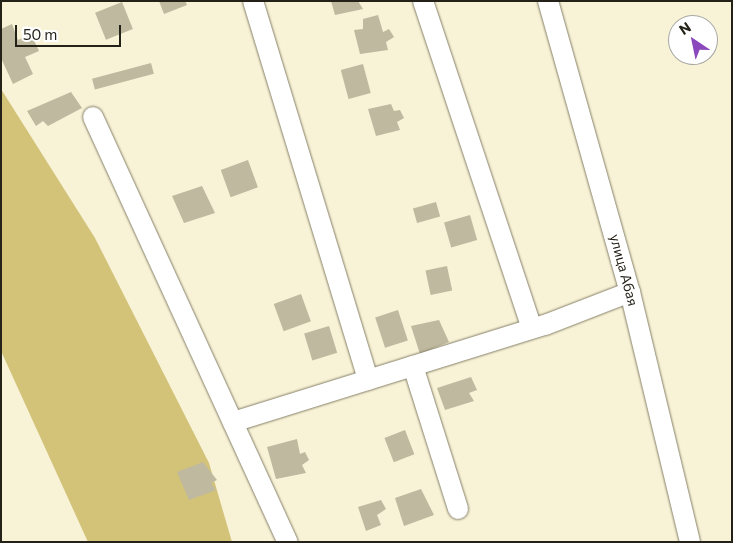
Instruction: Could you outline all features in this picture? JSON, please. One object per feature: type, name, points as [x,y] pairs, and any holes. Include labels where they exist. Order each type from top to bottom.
[{"type":"street","points":[[253,1],[368,380]]},
{"type":"street","points":[[423,1],[532,328]]},
{"type":"street","name":"улица Абая","points":[[548,1],[630,292],[690,542]]},
{"type":"street","points":[[93,117],[288,542]]},
{"type":"street","points":[[233,422],[532,328],[630,292]]},
{"type":"street","points":[[413,366],[458,509]]},
{"type":"shaded area","points":[[1,89],[95,238],[209,463],[232,542],[88,542],[1,351]]},
{"type":"building","points":[[159,1],[185,1],[187,5],[164,14]]},
{"type":"building","points":[[331,1],[358,1],[363,9],[335,15]]},
{"type":"building","points":[[122,2],[133,29],[106,40],[95,13]]},
{"type":"building","points":[[378,15],[383,32],[389,29],[394,37],[386,42],[388,50],[360,54],[354,30],[363,29],[363,19]]},
{"type":"building","points":[[12,24],[18,40],[31,34],[39,51],[25,57],[33,74],[13,84],[1,58],[1,29]]},
{"type":"building","points":[[151,63],[154,74],[95,89],[92,79]]},
{"type":"building","points":[[363,64],[371,93],[349,99],[341,70]]},
{"type":"building","points":[[71,92],[82,108],[48,126],[43,121],[36,126],[27,111]]},
{"type":"building","points":[[391,104],[394,111],[400,110],[404,118],[397,122],[400,130],[376,136],[368,109]]},
{"type":"building","points":[[248,160],[258,187],[231,197],[221,170]]},
{"type":"building","points":[[202,186],[215,213],[184,223],[172,196]]},
{"type":"building","points":[[436,202],[440,216],[417,223],[413,209]]},
{"type":"building","points":[[470,215],[477,240],[451,247],[444,222]]},
{"type":"building","points":[[447,266],[452,290],[431,295],[425,271]]},
{"type":"building","points":[[301,294],[311,321],[284,331],[274,304]]},
{"type":"building","points":[[398,310],[408,340],[385,348],[375,317]]},
{"type":"building","points":[[439,320],[449,342],[420,354],[411,326]]},
{"type":"building","points":[[329,326],[337,353],[312,360],[304,334]]},
{"type":"building","points":[[471,377],[477,390],[469,393],[474,401],[445,410],[437,388]]},
{"type":"building","points":[[405,430],[414,454],[394,462],[384,438]]},
{"type":"building","points":[[297,439],[300,454],[305,452],[309,460],[302,465],[306,473],[276,479],[267,447]]},
{"type":"building","points":[[203,462],[217,480],[211,483],[216,490],[189,500],[177,472]]},
{"type":"building","points":[[421,489],[434,515],[404,526],[395,498]]},
{"type":"building","points":[[381,500],[386,509],[377,515],[381,525],[366,531],[358,507]]}]
